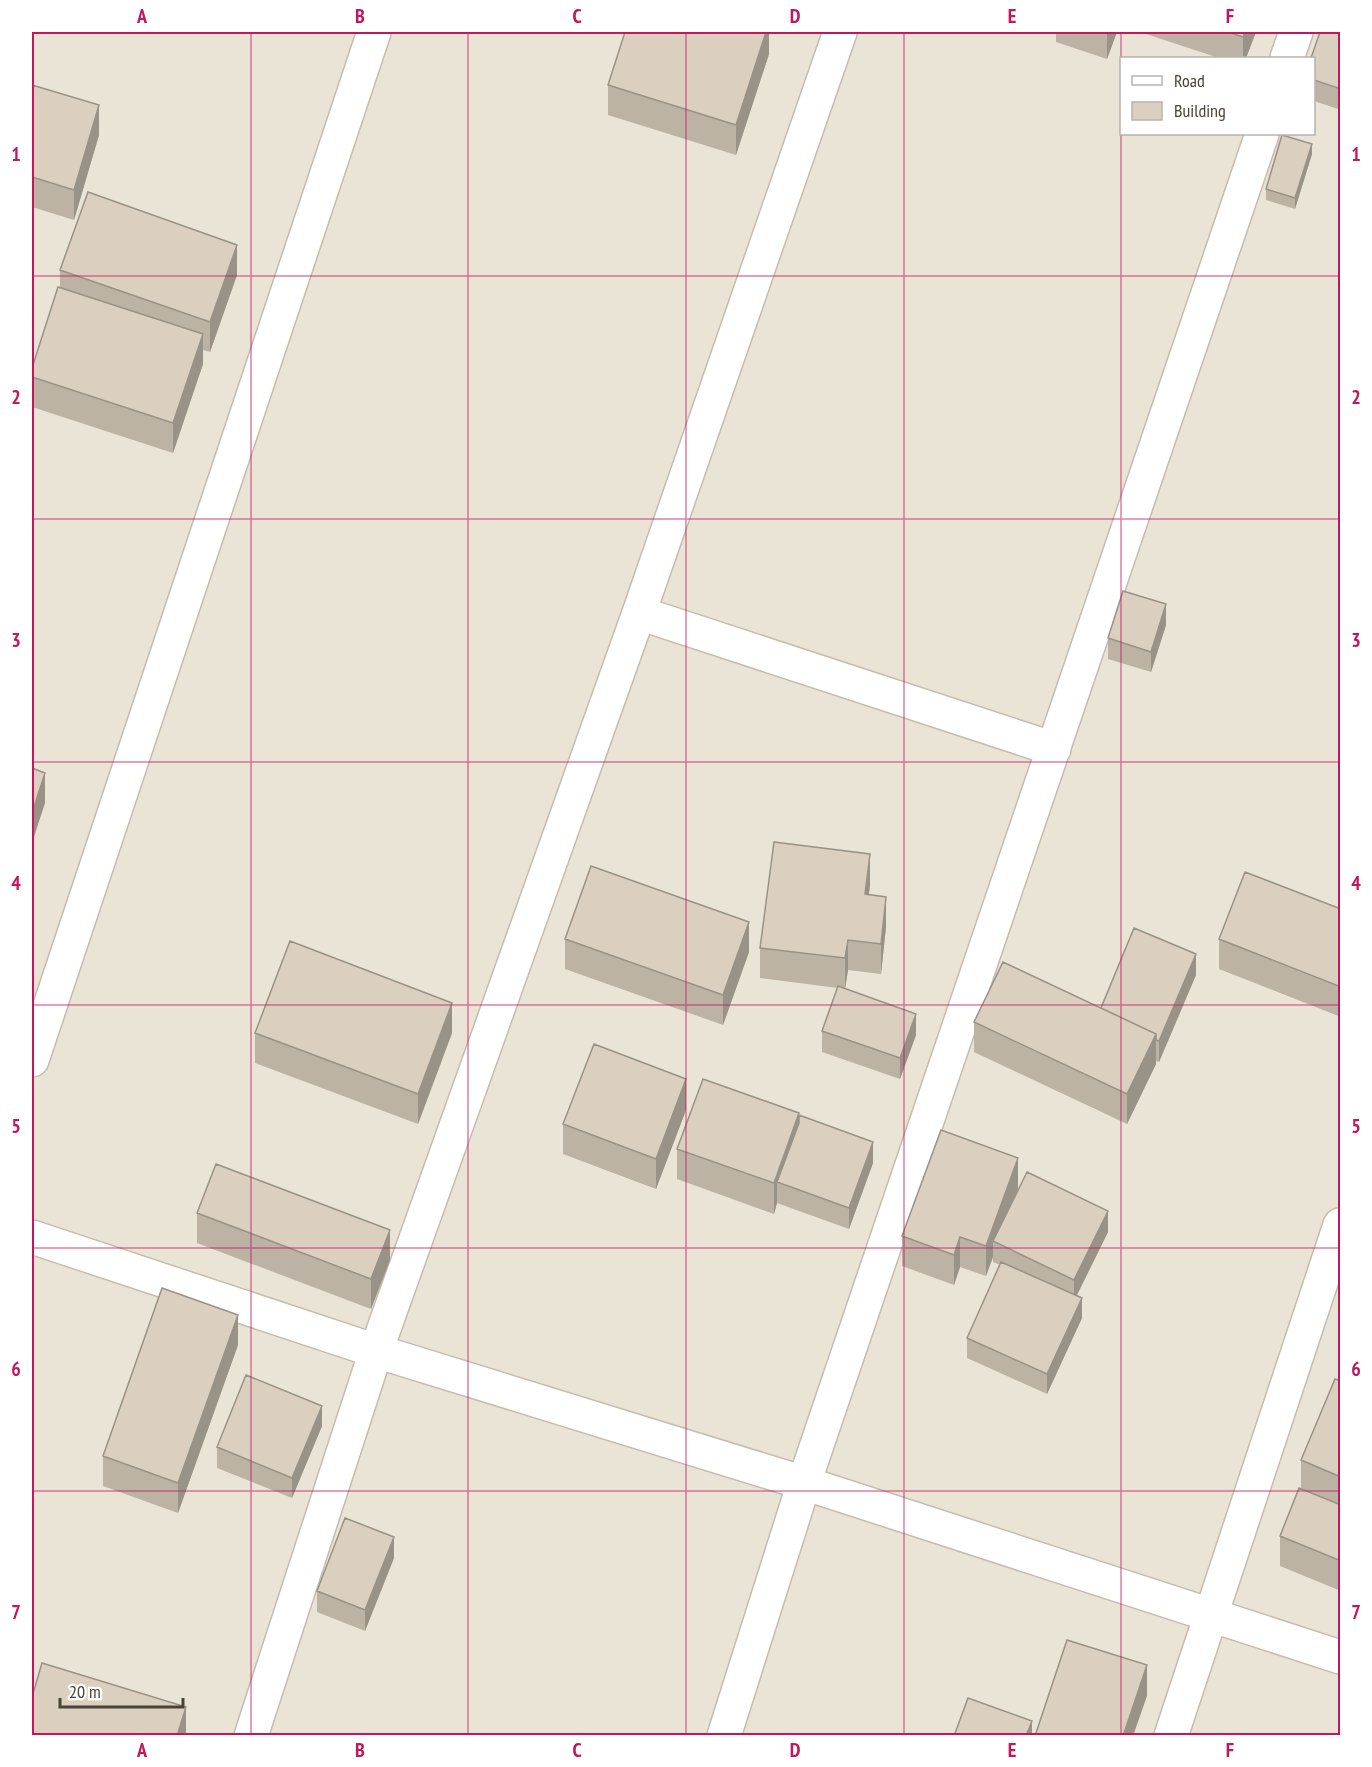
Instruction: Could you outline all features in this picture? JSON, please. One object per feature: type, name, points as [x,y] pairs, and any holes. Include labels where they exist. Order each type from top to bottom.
[{"type":"street","points":[[32,1060],[374,32]]},
{"type":"street","points":[[251,1736],[376,1351],[639,613],[840,32]]},
{"type":"street","points":[[1287,57],[1296,32]]},
{"type":"street","points":[[724,1736],[804,1483],[1262,135]]},
{"type":"street","points":[[639,613],[813,672],[1054,748]]},
{"type":"street","points":[[1171,1736],[1341,1225]]},
{"type":"street","points":[[32,1237],[376,1351],[804,1483],[1341,1657]]},
{"type":"shaded area","points":[[32,32],[1340,32],[1340,1735],[32,1735]]},
{"type":"building","points":[[625,32],[766,32],[736,125],[608,85]]},
{"type":"building","points":[[1228,32],[1245,32],[1243,37]]},
{"type":"building","points":[[1320,32],[1341,32],[1341,89],[1315,80],[1315,57],[1311,57]]},
{"type":"building","points":[[32,85],[99,105],[74,190],[32,177]]},
{"type":"building","points":[[1282,135],[1312,144],[1295,198],[1266,189]]},
{"type":"building","points":[[88,192],[237,245],[210,322],[60,270]]},
{"type":"building","points":[[58,287],[203,334],[173,423],[32,377],[32,368]]},
{"type":"building","points":[[1123,591],[1166,604],[1151,652],[1108,638]]},
{"type":"building","points":[[32,768],[45,773],[32,813]]},
{"type":"building","points":[[774,842],[870,854],[865,894],[886,897],[881,944],[848,940],[845,958],[760,948]]},
{"type":"building","points":[[591,866],[749,922],[723,995],[565,939]]},
{"type":"building","points":[[1245,872],[1341,909],[1341,987],[1219,939]]},
{"type":"building","points":[[1134,928],[1196,954],[1159,1041],[1156,1040],[1156,1034],[1101,1008]]},
{"type":"building","points":[[290,941],[452,1003],[418,1094],[255,1033]]},
{"type":"building","points":[[1003,962],[1156,1034],[1127,1094],[974,1022]]},
{"type":"building","points":[[838,986],[916,1014],[900,1058],[822,1031]]},
{"type":"building","points":[[594,1044],[686,1079],[656,1159],[563,1124]]},
{"type":"building","points":[[703,1079],[799,1113],[774,1183],[677,1149]]},
{"type":"building","points":[[799,1115],[873,1142],[849,1208],[777,1182],[799,1123]]},
{"type":"building","points":[[941,1130],[1018,1158],[986,1246],[960,1237],[954,1255],[902,1236]]},
{"type":"building","points":[[216,1164],[390,1230],[371,1279],[197,1213]]},
{"type":"building","points":[[1027,1172],[1108,1211],[1074,1280],[993,1241]]},
{"type":"building","points":[[1001,1262],[1082,1298],[1047,1374],[967,1338]]},
{"type":"building","points":[[162,1288],[238,1315],[178,1483],[103,1456]]},
{"type":"building","points":[[246,1375],[322,1406],[292,1478],[217,1447]]},
{"type":"building","points":[[1335,1379],[1341,1381],[1341,1477],[1301,1460]]},
{"type":"building","points":[[1299,1488],[1341,1505],[1341,1561],[1280,1536]]},
{"type":"building","points":[[345,1518],[394,1537],[365,1610],[317,1591]]},
{"type":"building","points":[[1067,1640],[1147,1665],[1123,1736],[1035,1736]]},
{"type":"building","points":[[42,1663],[186,1707],[177,1736],[32,1736],[32,1697]]},
{"type":"building","points":[[968,1698],[1032,1721],[1026,1736],[954,1736]]}]
